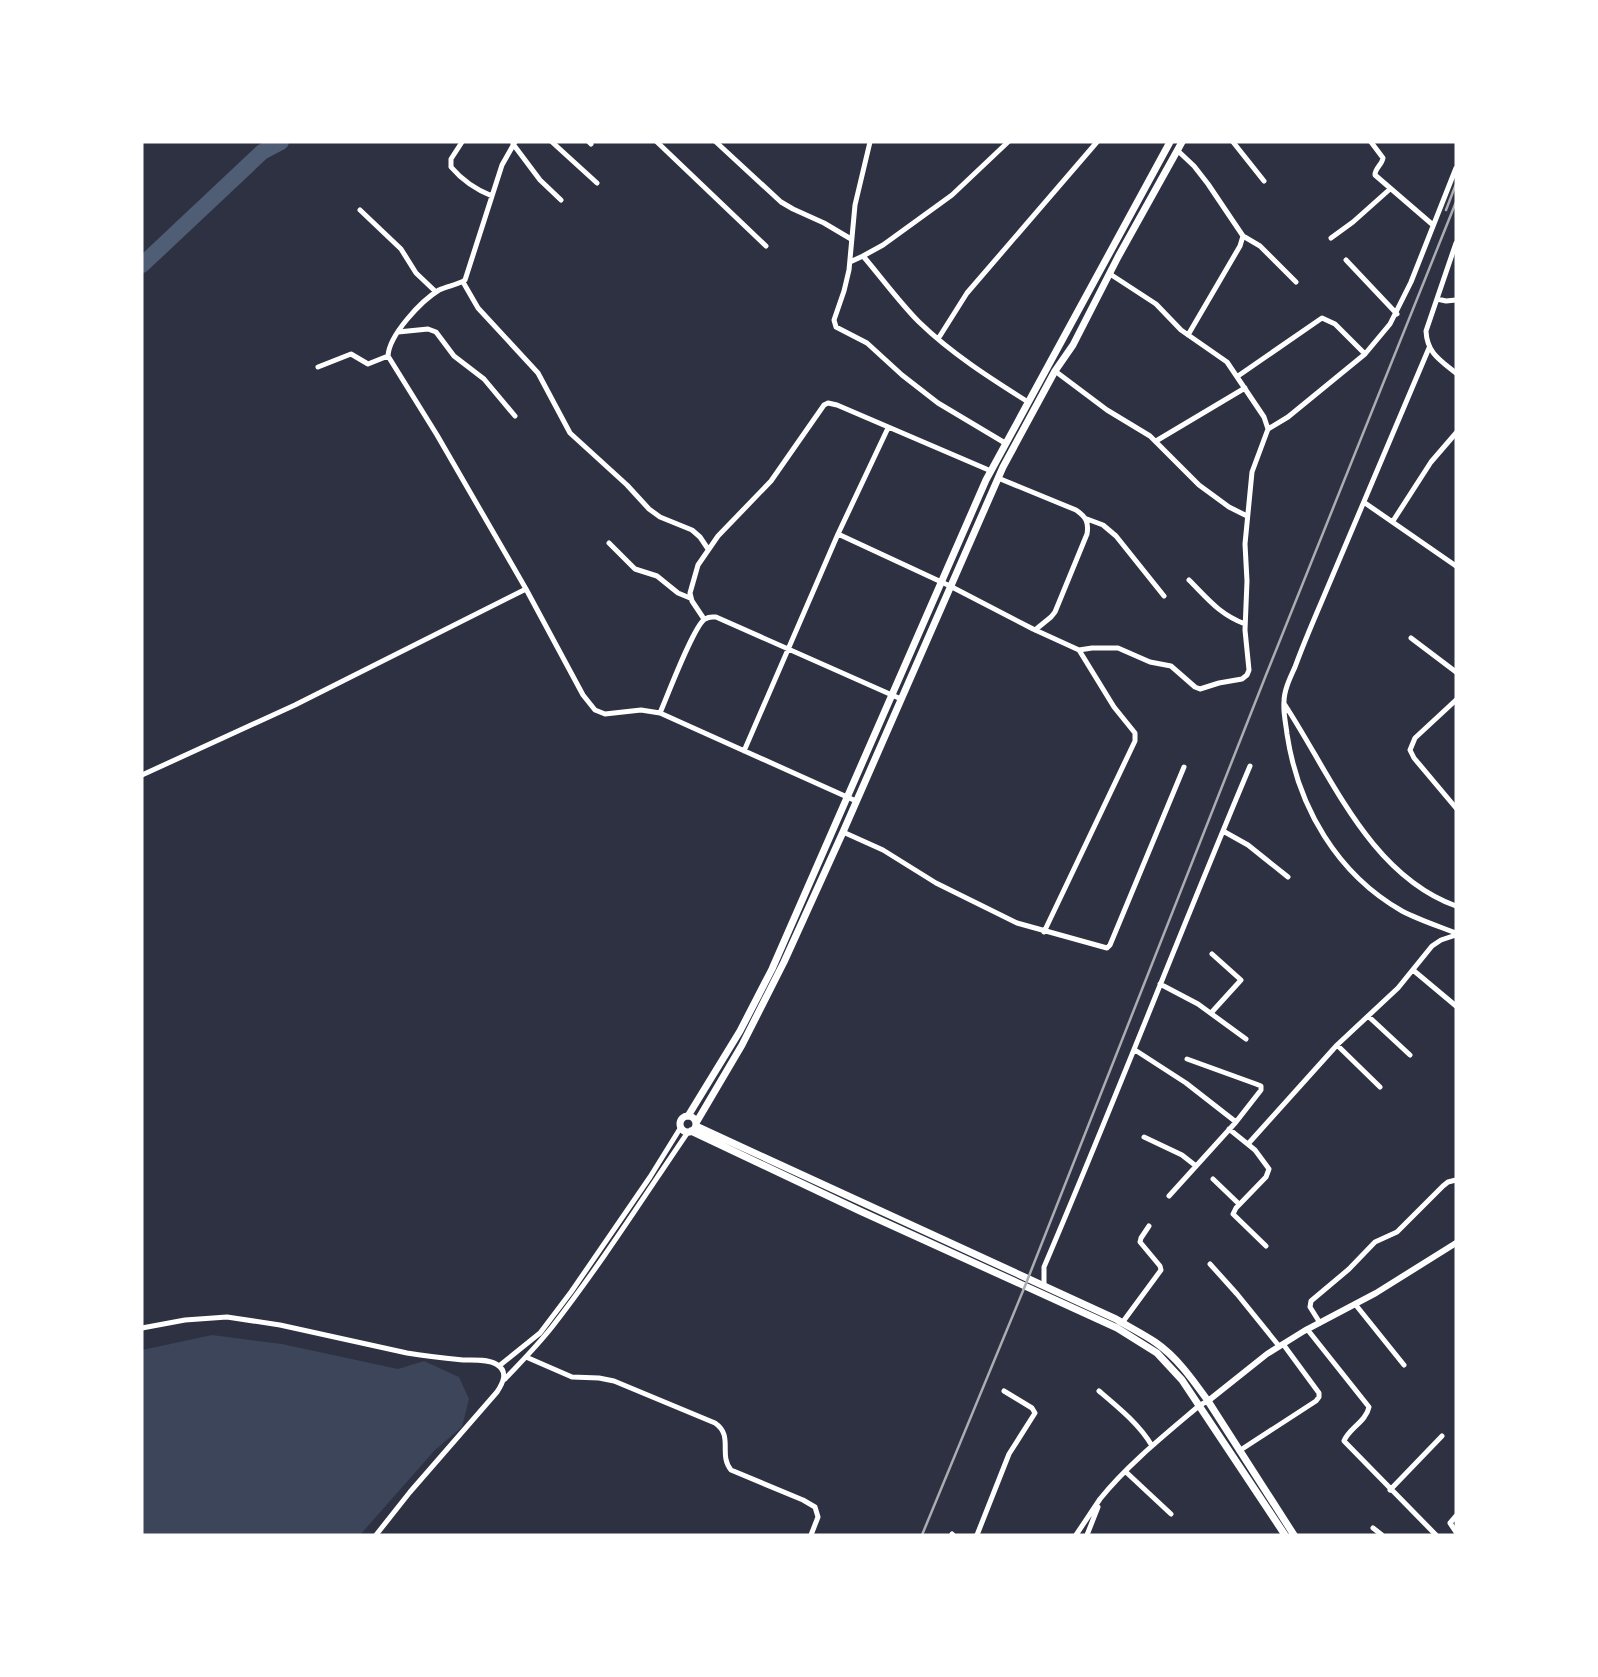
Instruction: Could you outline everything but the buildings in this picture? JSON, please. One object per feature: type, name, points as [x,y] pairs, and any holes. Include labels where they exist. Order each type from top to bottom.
[{"type":"main road","points":[[1170,142],[991,471],[772,969],[740,1031],[688,1116],[681,1121],[690,1128],[848,1206],[1117,1328],[1157,1353],[1200,1405],[1285,1535]]},
{"type":"main road","points":[[690,1128],[755,1021],[843,832],[998,478],[1182,142]]},
{"type":"main road","points":[[688,1116],[693,1118],[690,1128]]},
{"type":"main road","points":[[690,1128],[1044,1286],[1154,1341],[1193,1380],[1294,1535]]},
{"type":"street","points":[[462,142],[451,159],[451,167],[477,189],[492,196]]},
{"type":"street","points":[[552,142],[597,183]]},
{"type":"street","points":[[657,142],[766,246]]},
{"type":"street","points":[[716,142],[782,202],[851,239]]},
{"type":"street","points":[[870,142],[855,205],[847,281],[834,320],[836,327],[867,343],[938,403],[1005,443]]},
{"type":"street","points":[[850,261],[883,245],[952,195],[1007,142]]},
{"type":"street","points":[[938,339],[967,293],[1097,142]]},
{"type":"street","points":[[1233,142],[1264,181]]},
{"type":"street","points":[[1371,142],[1382,158],[1375,175],[1433,225]]},
{"type":"street","points":[[561,200],[540,180],[514,143],[502,165],[467,276],[463,282],[436,292],[419,305],[390,344],[388,356],[526,589],[583,695],[595,710],[610,715],[642,710],[660,713],[856,802]]},
{"type":"street","points":[[1177,150],[1208,184],[1242,236],[1260,246],[1296,282]]},
{"type":"street","points":[[838,534],[942,581],[1079,650],[1118,648],[1150,662],[1171,666],[1200,689],[1219,682],[1242,679],[1247,676],[1250,665],[1245,624],[1247,516],[1252,472],[1268,429],[1288,417],[1365,354],[1396,314],[1456,168]]},
{"type":"street","points":[[1331,238],[1390,189]]},
{"type":"street","points":[[359,210],[401,250],[416,273],[436,292]]},
{"type":"street","points":[[1188,335],[1240,246],[1242,236]]},
{"type":"street","points":[[1456,243],[1426,331],[1429,348],[1456,373]]},
{"type":"street","points":[[863,256],[918,321],[938,339],[987,376],[1028,402]]},
{"type":"street","points":[[1346,260],[1396,314]]},
{"type":"street","points":[[1110,274],[1156,304],[1181,330],[1227,362],[1264,417],[1268,429]]},
{"type":"street","points":[[463,282],[478,308],[538,373],[570,433],[649,509],[660,517],[692,530],[708,549]]},
{"type":"street","points":[[1437,299],[1454,301],[1455,310]]},
{"type":"street","points":[[1238,376],[1322,318],[1331,320],[1365,354]]},
{"type":"street","points":[[398,332],[428,329],[436,332],[454,356],[492,386],[514,416]]},
{"type":"street","points":[[1429,348],[1311,625],[1287,687],[1284,703],[1289,750],[1299,787],[1318,826],[1339,857],[1357,877],[1401,910],[1456,934]]},
{"type":"street","points":[[318,367],[351,354],[370,364],[388,356]]},
{"type":"street","points":[[1055,371],[1107,410],[1156,441],[1199,485],[1223,503],[1247,516]]},
{"type":"street","points":[[1156,441],[1245,388]]},
{"type":"street","points":[[704,619],[691,598],[695,572],[724,529],[771,481],[824,405],[837,405],[991,471]]},
{"type":"street","points":[[744,751],[838,534],[888,428]]},
{"type":"street","points":[[1393,522],[1431,461],[1456,433]]},
{"type":"street","points":[[998,478],[1076,510],[1087,519],[1104,525],[1164,596]]},
{"type":"street","points":[[1364,503],[1456,566]]},
{"type":"street","points":[[1035,630],[1051,617],[1061,598],[1087,534],[1087,519]]},
{"type":"street","points":[[609,543],[635,569],[660,578],[678,593],[691,598]]},
{"type":"street","points":[[1189,579],[1219,611],[1245,624]]},
{"type":"street","points":[[142,775],[340,683],[526,589]]},
{"type":"street","points":[[660,713],[695,632],[704,619],[709,617],[716,617],[789,648],[901,699]]},
{"type":"street","points":[[1411,638],[1456,672]]},
{"type":"street","points":[[1044,932],[1136,738],[1079,650]]},
{"type":"street","points":[[1456,700],[1415,738],[1410,750],[1456,808]]},
{"type":"street","points":[[1284,703],[1338,793],[1386,859],[1402,875],[1456,906]]},
{"type":"street","points":[[1044,1286],[1044,1267],[1250,765]]},
{"type":"street","points":[[843,832],[883,850],[987,910],[1044,932],[1105,948],[1108,947],[1184,767]]},
{"type":"street","points":[[1223,831],[1248,845],[1288,877]]},
{"type":"street","points":[[1248,1144],[1337,1045],[1398,988],[1432,946],[1456,934]]},
{"type":"street","points":[[1211,1013],[1241,980],[1212,954]]},
{"type":"street","points":[[1413,970],[1456,1006]]},
{"type":"street","points":[[1160,984],[1188,998],[1246,1039]]},
{"type":"street","points":[[1368,1016],[1410,1055]]},
{"type":"street","points":[[1337,1045],[1380,1087]]},
{"type":"street","points":[[1135,1050],[1197,1091],[1236,1122]]},
{"type":"street","points":[[1169,1196],[1236,1122],[1259,1094],[1261,1087],[1187,1059]]},
{"type":"street","points":[[376,1535],[497,1392],[503,1381],[551,1328],[621,1232],[690,1128]]},
{"type":"street","points":[[499,1366],[540,1333],[650,1177],[690,1128]]},
{"type":"street","points":[[1229,1129],[1248,1144],[1268,1167],[1266,1177],[1234,1209],[1234,1216],[1266,1246]]},
{"type":"street","points":[[1144,1137],[1182,1155],[1196,1166]]},
{"type":"street","points":[[1213,1179],[1239,1204]]},
{"type":"street","points":[[1320,1323],[1309,1305],[1311,1301],[1378,1240],[1397,1232],[1443,1186],[1456,1180]]},
{"type":"street","points":[[1122,1323],[1161,1270],[1140,1242],[1149,1226]]},
{"type":"street","points":[[1076,1535],[1102,1497],[1152,1446],[1266,1354],[1376,1293],[1456,1243]]},
{"type":"street","points":[[1210,1264],[1319,1392],[1316,1401],[1239,1451]]},
{"type":"street","points":[[1355,1304],[1404,1365]]},
{"type":"street","points":[[142,1328],[185,1320],[228,1317],[281,1325],[407,1353],[488,1361],[503,1371],[503,1381]]},
{"type":"street","points":[[1307,1329],[1368,1407],[1366,1416],[1345,1436],[1344,1441],[1436,1535]]},
{"type":"street","points":[[526,1357],[572,1377],[614,1381],[715,1423],[725,1434],[726,1462],[731,1470],[815,1507],[818,1517],[811,1535]]},
{"type":"street","points":[[977,1535],[1009,1454],[1035,1413],[1032,1408],[1004,1391]]},
{"type":"street","points":[[1099,1391],[1152,1446]]},
{"type":"street","points":[[1390,1490],[1442,1436]]},
{"type":"street","points":[[1126,1472],[1171,1514]]},
{"type":"street","points":[[1087,1535],[1102,1497]]},
{"type":"street","points":[[1455,1533],[1450,1523],[1456,1516]]},
{"type":"street","points":[[1373,1528],[1381,1535]]},
{"type":"shaded area","points":[[212,1335],[282,1344],[398,1369],[424,1361],[459,1377],[469,1399],[462,1427],[435,1450],[360,1535],[142,1535],[142,1350]]},
{"type":"waterway","points":[[142,265],[262,152],[281,142]]},
{"type":"railway","points":[[1446,210],[1456,184]]},
{"type":"railway","points":[[922,1535],[1025,1286],[1456,202]]}]
